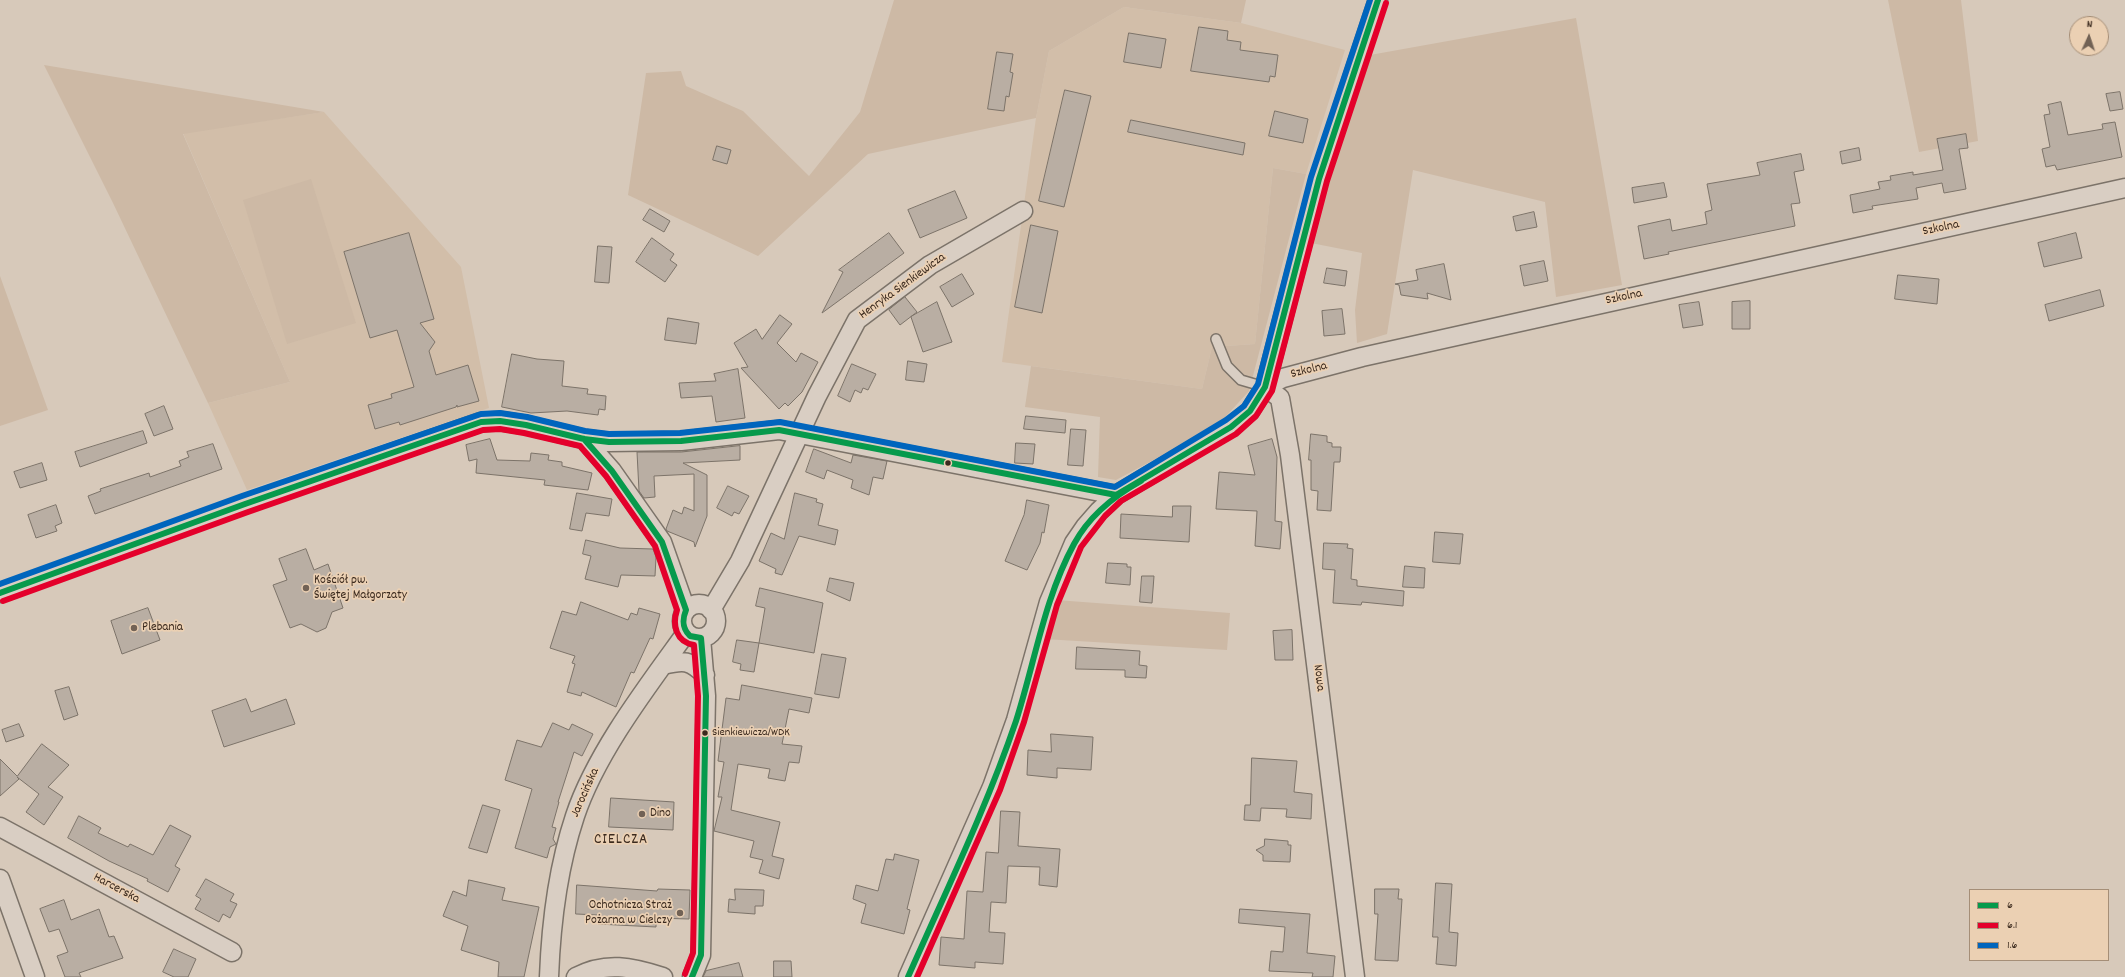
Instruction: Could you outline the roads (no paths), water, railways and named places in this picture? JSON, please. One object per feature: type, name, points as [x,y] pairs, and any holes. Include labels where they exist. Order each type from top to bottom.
[{"type":"street","points":[[908,977],[992,787],[1016,720],[1049,602],[1074,543],[1099,511],[1116,495],[1231,427],[1250,411],[1265,387],[1319,178],[1378,0]]},
{"type":"street","name":"Szkolna","points":[[1265,387],[1283,378],[1362,357],[2125,188]]},
{"type":"street","name":"Henryka Sienkiewicza","points":[[711,610],[740,561],[799,434],[857,320],[930,265],[1023,211]]},
{"type":"street","name":"Nowa","points":[[1265,387],[1280,398],[1290,455],[1355,977]]},
{"type":"street","points":[[0,593],[252,502],[481,422],[500,421],[526,425],[584,439],[609,442],[681,441],[779,430],[1116,495]]},
{"type":"street","points":[[584,439],[612,471],[662,542],[686,610]]},
{"type":"street","points":[[692,977],[701,955],[705,675],[694,636],[682,626],[682,618],[686,610],[690,607],[701,605],[711,610],[715,616],[716,624],[708,636],[694,636]]},
{"type":"street","name":"Jarocińska","points":[[549,977],[550,955],[561,864],[575,815],[594,772],[618,731],[663,664],[694,636]]},
{"type":"street","points":[[663,664],[689,662],[705,675]]},
{"type":"street","name":"Harcerska","points":[[0,827],[232,952]]},
{"type":"street","points":[[0,879],[35,977]]},
{"type":"street","points":[[576,977],[597,968],[617,967],[637,969],[663,977]]},
{"type":"lane","points":[[1216,339],[1227,366],[1241,380],[1265,387]]},
{"type":"place","name":"Kościół pw. Świętej Małgorzaty","points":[[306,588]]},
{"type":"place","name":"Plebania","points":[[134,628]]},
{"type":"place","name":"Sienkiewicza/WDK","points":[[705,733]]},
{"type":"place","name":"Dino","points":[[642,814]]},
{"type":"place","name":"Ochotnicza Straż Pożarna w Cielczy","points":[[680,913]]},
{"type":"district","name":"CIELCZA","points":[[621,841]]}]
